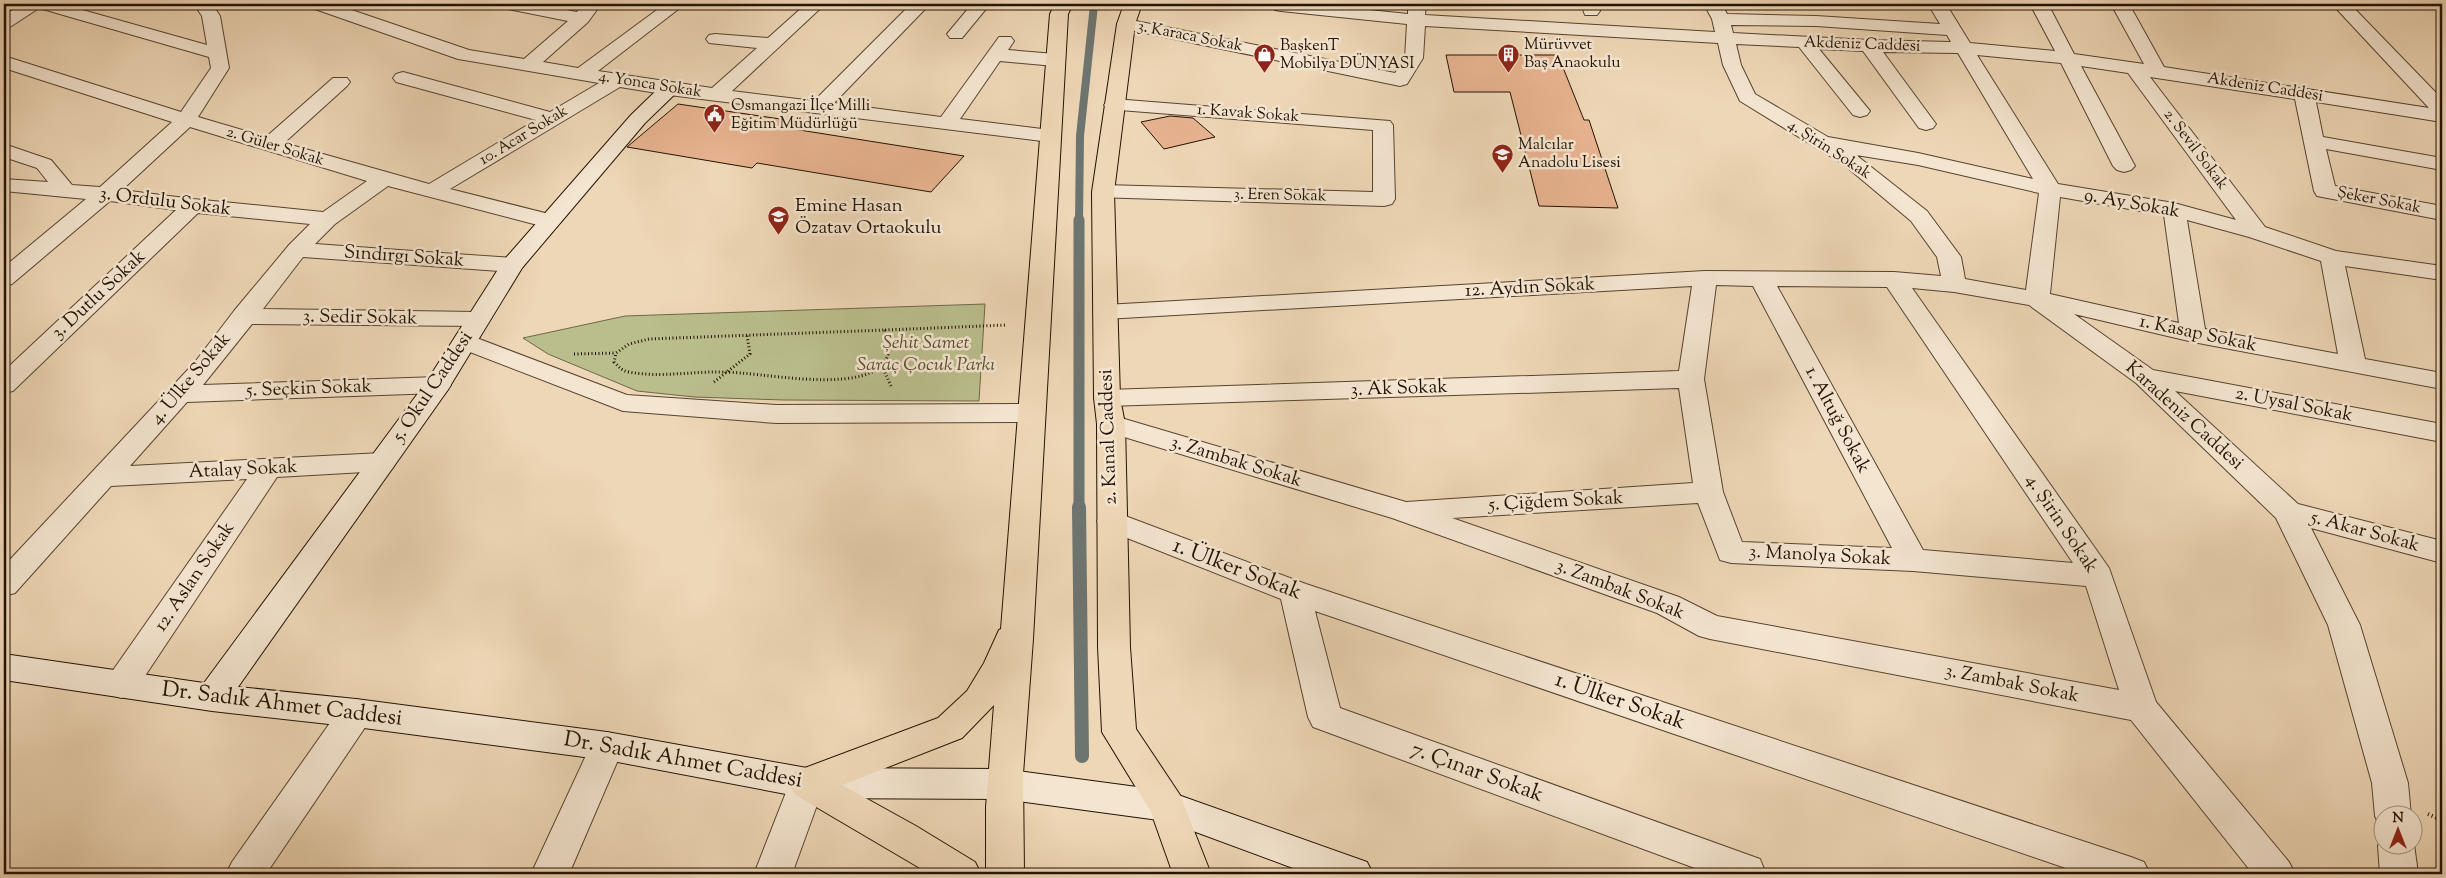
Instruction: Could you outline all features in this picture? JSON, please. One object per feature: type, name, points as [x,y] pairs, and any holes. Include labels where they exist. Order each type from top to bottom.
[{"type":"main road","points":[[1005,874],[1003,784],[1018,617],[1030,413],[1055,60],[1059,14],[1064,4]]},
{"type":"main road","name":"2. Kanal Caddesi","points":[[1130,14],[1114,105],[1103,192],[1114,647],[1119,732],[1167,806],[1185,868]]},
{"type":"main road","points":[[806,783],[950,728],[978,701],[999,666],[1018,617]]},
{"type":"main road","points":[[806,783],[903,837],[962,874]]},
{"type":"street","points":[[4,23],[34,4]]},
{"type":"street","points":[[43,4],[218,54]]},
{"type":"street","points":[[4,279],[105,194],[186,120],[220,68],[211,16],[203,4]]},
{"type":"street","name":"4. Yonca Sokak","points":[[318,4],[465,55],[716,96],[1050,136]]},
{"type":"street","points":[[509,4],[587,11]]},
{"type":"street","points":[[581,74],[676,4]]},
{"type":"street","points":[[716,96],[816,4]]},
{"type":"street","points":[[819,108],[921,4]]},
{"type":"street","points":[[956,34],[981,4]]},
{"type":"street","name":"Akdeniz Caddesi","points":[[1281,4],[1281,6],[1416,12],[1720,20],[1805,42],[1869,46],[1958,39],[2442,116]]},
{"type":"street","points":[[1937,4],[2050,189],[2037,299]]},
{"type":"street","points":[[2039,4],[2124,166]]},
{"type":"street","points":[[2120,4],[2157,71]]},
{"type":"street","points":[[2341,4],[2442,110]]},
{"type":"street","points":[[528,66],[587,11]]},
{"type":"street","name":"3. Karaca Sokak","points":[[1130,14],[1400,80],[1414,58],[1416,12]]},
{"type":"street","points":[[1720,20],[1814,12],[1958,39]]},
{"type":"street","name":"4. Şirin Sokak","points":[[1720,20],[1732,65],[1747,97],[1850,160],[1919,216],[1949,257],[1954,285]]},
{"type":"street","points":[[715,39],[772,44]]},
{"type":"street","points":[[1805,42],[1860,111]]},
{"type":"street","points":[[1869,46],[1926,124]]},
{"type":"street","points":[[947,123],[1000,48],[1055,60]]},
{"type":"street","name":"2. Güler Sokak","points":[[4,62],[186,120],[384,179],[549,221]]},
{"type":"street","name":"2. Sevil Sokak","points":[[2134,68],[2257,232]]},
{"type":"street","points":[[403,78],[553,118]]},
{"type":"street","name":"10. Acar Sokak","points":[[432,191],[616,81]]},
{"type":"street","points":[[269,145],[340,82]]},
{"type":"street","name":"5. Okul Caddesi","points":[[212,698],[438,385],[512,265],[638,118],[669,89]]},
{"type":"street","name":"Şeker Sokak","points":[[2304,94],[2325,190],[2442,213]]},
{"type":"street","name":"1. Kavak Sokak","points":[[1114,105],[1383,125]]},
{"type":"street","name":"3. Eren Sokak","points":[[1103,192],[1384,199],[1383,125]]},
{"type":"street","points":[[2314,141],[2442,164]]},
{"type":"street","name":"9. Ay Sokak","points":[[1818,142],[1918,160],[2050,189],[2174,210],[2257,232],[2332,257],[2442,273]]},
{"type":"street","points":[[4,150],[44,164],[65,190]]},
{"type":"street","name":"4. Ülke Sokak","points":[[4,585],[204,368],[243,316],[297,250],[327,220],[384,179]]},
{"type":"street","name":"3. Ordulu Sokak","points":[[5,187],[105,194],[193,206],[327,220]]},
{"type":"street","name":"3. Dutlu Sokak","points":[[4,385],[193,206]]},
{"type":"street","points":[[2174,210],[2193,334]]},
{"type":"street","name":"Sındırgı Sokak","points":[[297,250],[512,265]]},
{"type":"street","points":[[2332,257],[2353,364]]},
{"type":"street","name":"12. Aydın Sokak","points":[[1105,312],[1705,278],[1762,280],[1894,279],[1954,285]]},
{"type":"street","name":"3. Manolya Sokak","points":[[1705,278],[1691,380],[1710,492],[1731,552],[1913,560],[2098,576]]},
{"type":"street","name":"4. Şirin Sokak","points":[[1894,279],[2098,576],[2141,708],[2276,874]]},
{"type":"street","name":"1. Altuğ Sokak","points":[[1762,280],[1913,560]]},
{"type":"street","name":"1. Kasap Sokak","points":[[1954,285],[2037,299],[2193,334],[2442,381]]},
{"type":"street","name":"Karadeniz Caddesi","points":[[2037,299],[2146,377],[2288,512],[2344,625],[2390,783],[2392,806]]},
{"type":"street","name":"3. Sedir Sokak","points":[[243,316],[471,330]]},
{"type":"street","points":[[471,330],[623,403],[776,414],[1030,413]]},
{"type":"street","name":"2. Uysal Sokak","points":[[2146,377],[2442,433]]},
{"type":"street","name":"3. Ak Sokak","points":[[1109,411],[1691,380]]},
{"type":"street","name":"5. Seçkin Sokak","points":[[181,394],[438,385]]},
{"type":"street","name":"3. Zambak Sokak","points":[[1109,411],[1402,511],[1668,605],[1710,627],[2141,708]]},
{"type":"street","name":"Atalay Sokak","points":[[104,477],[382,462]]},
{"type":"street","name":"12. Aslan Sokak","points":[[121,685],[269,468]]},
{"type":"street","name":"5. Çiğdem Sokak","points":[[1402,511],[1710,492]]},
{"type":"street","name":"5. Akar Sokak","points":[[2288,512],[2442,552]]},
{"type":"street","name":"1. Ülker Sokak","points":[[1112,521],[1295,592],[2131,874]]},
{"type":"street","name":"7. Çınar Sokak","points":[[1295,592],[1325,717],[1747,871],[1747,874]]},
{"type":"street","name":"Dr. Sadık Ahmet Caddesi","points":[[4,667],[212,698],[356,713],[607,746],[806,783],[1003,784],[1167,806],[1354,874]]},
{"type":"street","points":[[244,874],[356,713]]},
{"type":"street","points":[[550,874],[607,746]]},
{"type":"street","points":[[773,874],[806,783]]},
{"type":"street","points":[[2397,856],[2399,874]]},
{"type":"path","points":[[885,329],[890,342],[888,357],[882,366],[861,376],[829,379],[727,372],[641,373],[622,370],[614,362],[616,353],[629,344],[649,339],[885,329],[1037,324]]},
{"type":"path","points":[[727,372],[750,354],[747,336]]},
{"type":"green space","name":"Şehit Samet Saraç Çocuk Parkı","points":[[985,304],[979,401],[783,400],[694,397],[637,391],[548,354],[523,338],[625,316]]},
{"type":"building","points":[[1446,55],[1558,55],[1584,120],[1589,120],[1618,208],[1539,206],[1510,92],[1454,92]]},
{"type":"building","points":[[678,104],[801,122],[793,129],[964,156],[931,192],[757,163],[752,168],[627,147]]},
{"type":"building","points":[[1170,116],[1193,118],[1215,137],[1164,149],[1141,122]]},
{"type":"waterway","points":[[1079,222],[1080,136],[1094,5]]},
{"type":"waterway","points":[[1079,222],[1079,507]]},
{"type":"waterway","points":[[1079,507],[1082,756]]},
{"type":"place","name":"Mürüvvet Baş Anaokulu","points":[[1508,73]]},
{"type":"place","name":"BaşkenT Mobilya DÜNYASI","points":[[1264,74]]},
{"type":"place","name":"Osmangazi İlçe Milli Eğitim Müdürlüğü","points":[[715,134]]},
{"type":"place","name":"Malcılar Anadolu Lisesi","points":[[1502,173]]},
{"type":"place","name":"Emine Hasan Özatav Ortaokulu","points":[[779,236]]}]
